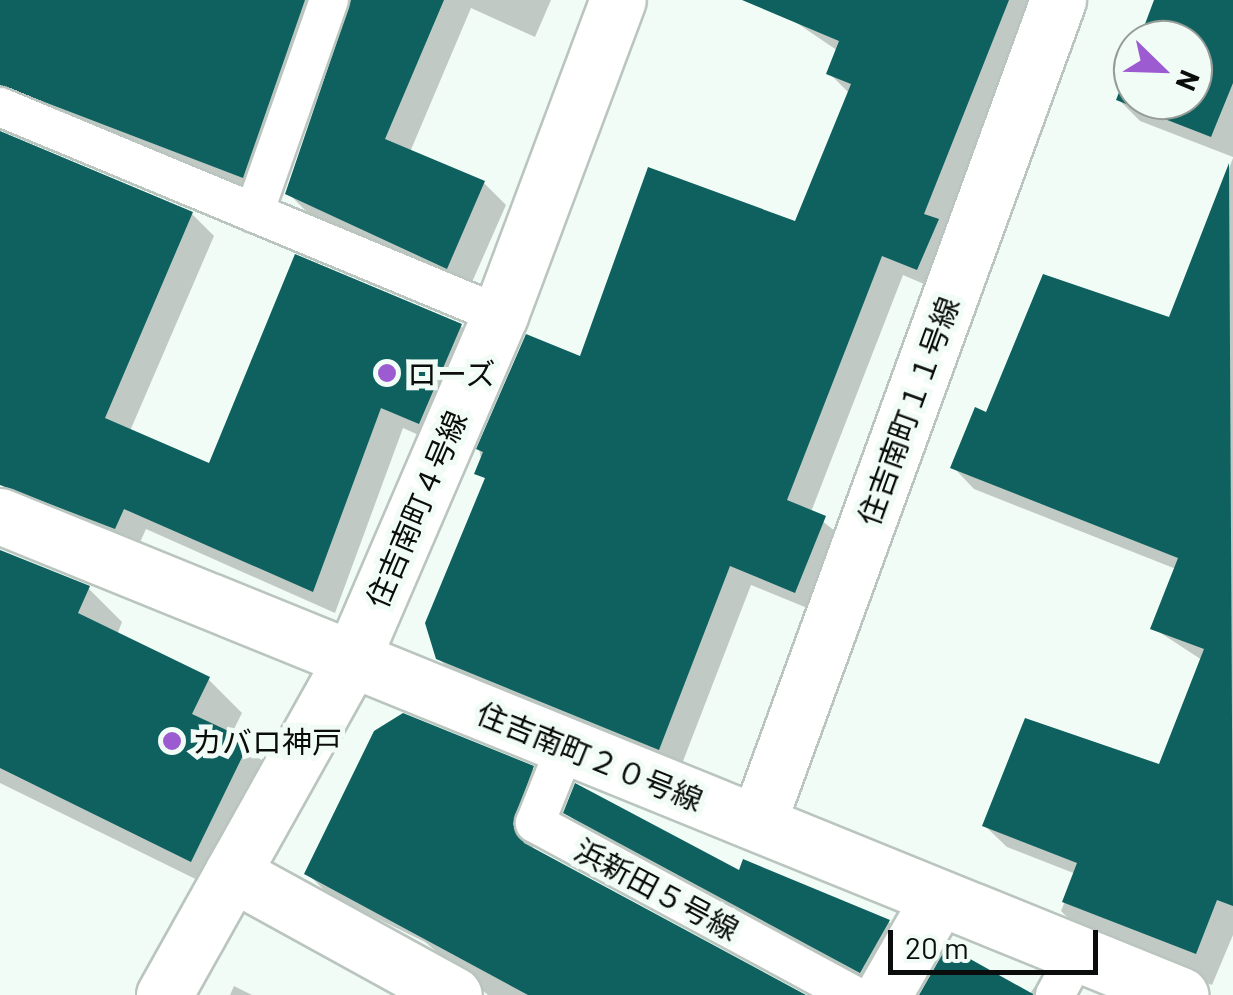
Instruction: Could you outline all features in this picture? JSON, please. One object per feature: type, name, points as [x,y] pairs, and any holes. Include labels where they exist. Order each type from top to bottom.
[{"type":"street","name":"住吉南町４号線","points":[[164,995],[351,662],[500,315],[618,0]]},
{"type":"street","name":"住吉南町１１号線","points":[[758,822],[1058,0]]},
{"type":"street","name":"住吉南町２０号線","points":[[0,516],[351,662],[758,822],[936,902],[1066,975],[1180,995]]},
{"type":"street","points":[[232,873],[454,995]]},
{"type":"street","points":[[883,995],[936,902]]},
{"type":"lane","points":[[254,212],[330,0]]},
{"type":"lane","points":[[0,107],[500,315]]},
{"type":"lane","name":"浜新田５号線","points":[[566,746],[534,823],[854,995]]},
{"type":"building","points":[[0,0],[305,0],[243,178],[0,85]]},
{"type":"building","points":[[351,0],[444,0],[385,139],[485,181],[447,269],[285,194]]},
{"type":"building","points":[[742,0],[1009,0],[924,214],[939,219],[917,270],[882,256],[787,500],[826,516],[795,593],[730,566],[659,750],[436,659],[425,623],[485,478],[474,474],[483,452],[476,449],[526,334],[580,356],[648,167],[795,221],[851,84],[826,74],[839,41]]},
{"type":"building","points":[[1154,0],[1233,0],[1233,83],[1211,137],[1167,120],[1213,120],[1213,20],[1146,20]]},
{"type":"building","points":[[0,131],[193,212],[105,418],[209,463],[295,254],[462,324],[419,424],[381,408],[313,592],[124,509],[115,529],[0,485]]},
{"type":"building","points":[[1229,163],[1233,906],[1217,900],[1196,954],[1062,902],[1077,863],[982,826],[1025,718],[1159,764],[1204,649],[1150,629],[1178,558],[950,468],[975,407],[986,412],[1043,274],[1169,317]]},
{"type":"building","points":[[0,550],[90,586],[78,613],[210,677],[192,714],[250,741],[191,862],[0,768]]},
{"type":"building","points":[[403,713],[534,766],[513,824],[524,843],[806,995],[528,995],[304,874],[374,731]]},
{"type":"building","points":[[575,783],[739,870],[743,859],[890,920],[860,973],[563,813]]},
{"type":"building","points":[[947,946],[1033,994],[1033,995],[919,995]]},
{"type":"place","name":"ローズ","points":[[387,373]]},
{"type":"place","name":"カバロ神戸","points":[[172,741]]}]
